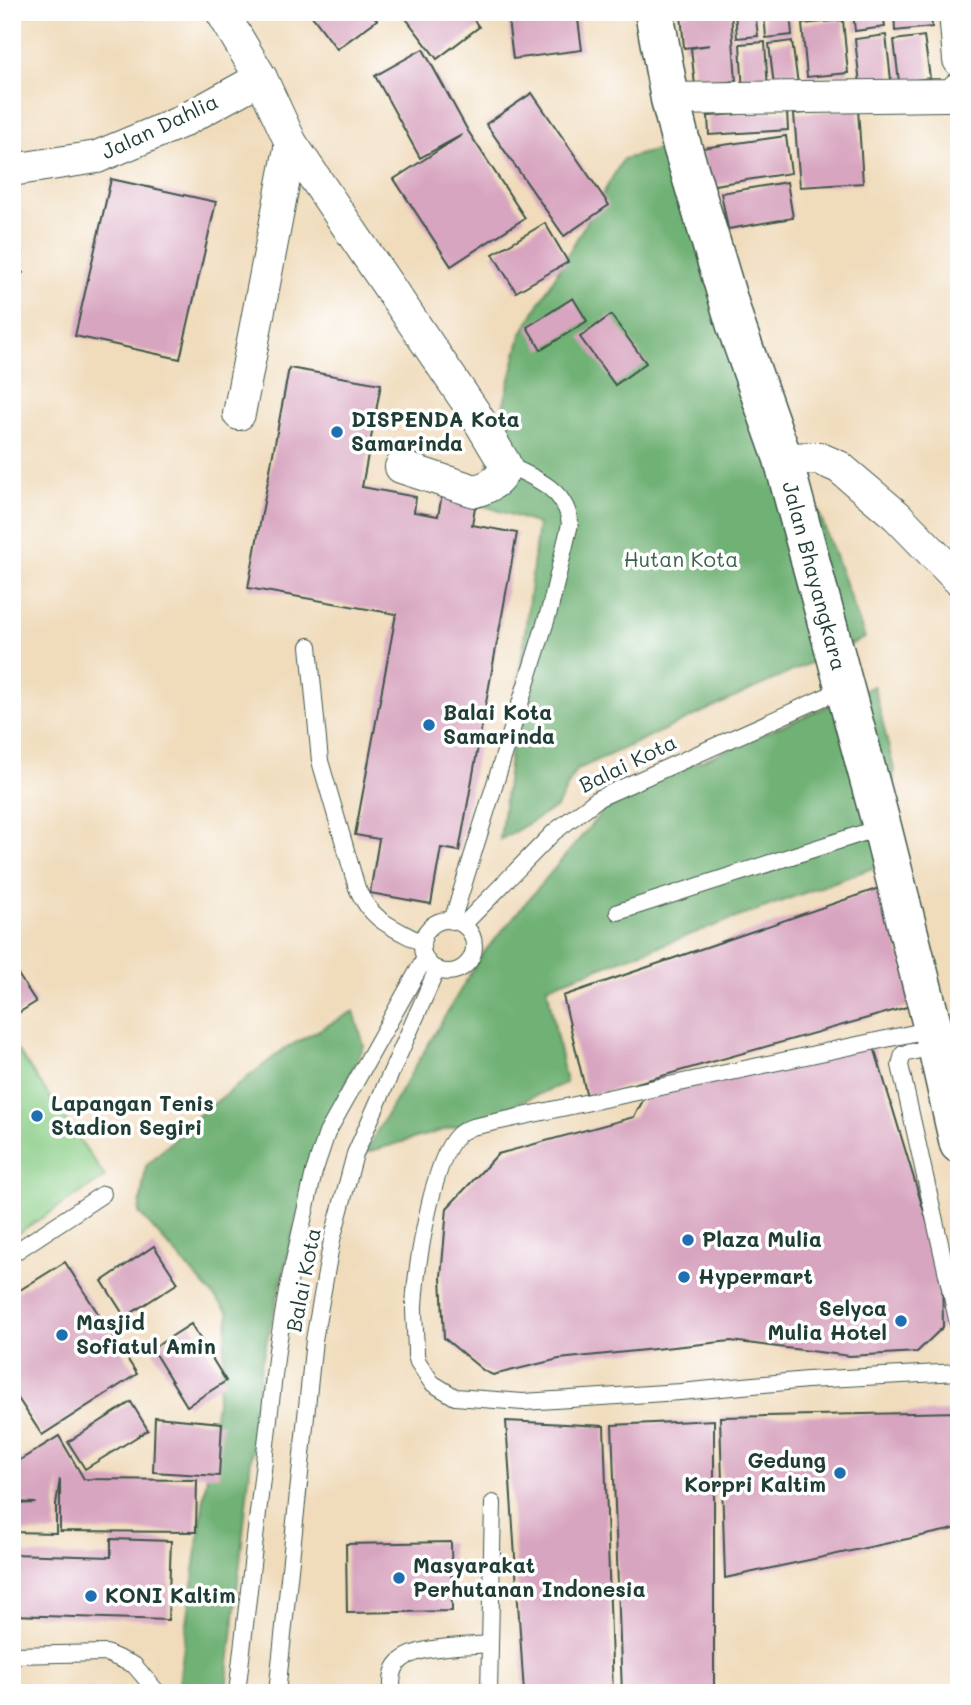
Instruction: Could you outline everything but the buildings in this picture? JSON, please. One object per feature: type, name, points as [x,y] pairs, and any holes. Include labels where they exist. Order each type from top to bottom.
[{"type":"street","points":[[222,12],[261,78],[291,143],[474,412],[505,464],[502,475],[496,481],[475,491],[401,467]]},
{"type":"street","points":[[955,12],[959,60]]},
{"type":"street","name":"Jalan Bhayangkara","points":[[662,14],[670,99],[736,326],[783,459],[843,689],[943,1041],[959,1144]]},
{"type":"street","name":"Jalan Dahlia","points":[[13,170],[97,157],[181,122],[261,78]]},
{"type":"street","points":[[670,99],[951,95],[959,88]]},
{"type":"street","points":[[239,414],[291,143]]},
{"type":"street","points":[[783,459],[818,458],[839,467],[897,516],[959,580]]},
{"type":"lane","points":[[309,646],[320,761],[357,888],[375,917],[428,950],[451,972],[468,962],[474,949],[468,930],[458,923],[550,608],[570,524],[569,511],[554,491],[540,480],[505,464]]},
{"type":"lane","name":"Balai Kota","points":[[277,1693],[314,1340],[332,1240],[355,1154],[438,922],[458,923],[554,832],[599,798],[843,689]]},
{"type":"lane","points":[[618,912],[882,827]]},
{"type":"lane","name":"Balai Kota","points":[[237,1693],[277,1350],[314,1172],[327,1133],[428,950]]},
{"type":"lane","points":[[943,1041],[903,1054],[900,1065],[959,1328]]},
{"type":"lane","points":[[943,1041],[472,1127],[459,1134],[450,1146],[438,1173],[418,1268],[414,1309],[416,1355],[432,1383],[455,1398],[523,1402],[807,1380],[959,1372]]},
{"type":"lane","points":[[12,1254],[103,1194]]},
{"type":"lane","points":[[489,1693],[493,1503]]},
{"type":"lane","points":[[392,1693],[396,1665],[410,1655],[489,1644]]},
{"type":"lane","points":[[12,1655],[106,1653],[134,1665],[158,1693]]},
{"type":"path","points":[[13,170],[22,278]]},
{"type":"green space","name":"Hutan Kota","points":[[684,143],[865,638],[576,770],[557,807],[500,840],[538,524],[479,504],[521,335],[623,159]]},
{"type":"green space","points":[[874,686],[894,770],[889,862],[547,987],[566,1083],[478,1120],[364,1153],[480,957],[613,799]]},
{"type":"green space","points":[[354,1011],[364,1046],[311,1159],[261,1365],[226,1693],[178,1690],[229,1313],[139,1213],[146,1166],[198,1116],[284,1049]]},
{"type":"green space","name":"Lapangan Tenis Stadion Segiri","points":[[18,1051],[105,1177],[12,1237],[12,1054]]},
{"type":"place","name":"DISPENDA Kota Samarinda","points":[[337,432]]},
{"type":"place","name":"Balai Kota Samarinda","points":[[429,725]]},
{"type":"place","name":"Lapangan Tenis Stadion Segiri","points":[[37,1116]]},
{"type":"place","name":"Plaza Mulia","points":[[688,1240]]},
{"type":"place","name":"Hypermart","points":[[684,1277]]},
{"type":"place","name":"Selyca Mulia Hotel","points":[[901,1321]]},
{"type":"place","name":"Masjid Sofiatul Amin","points":[[62,1335]]},
{"type":"place","name":"Gedung Korpri Kaltim","points":[[840,1473]]},
{"type":"place","name":"Masyarakat Perhutanan Indonesia","points":[[399,1578]]},
{"type":"place","name":"KONI Kaltim","points":[[91,1596]]}]
